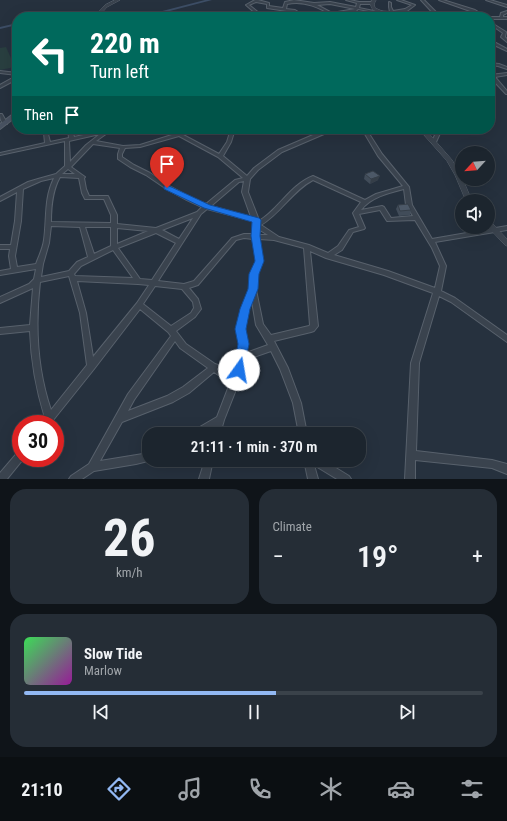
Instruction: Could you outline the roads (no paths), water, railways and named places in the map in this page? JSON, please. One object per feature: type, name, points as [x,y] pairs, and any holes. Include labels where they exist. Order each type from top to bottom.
[{"type":"main road","points":[[2,125],[12,117]]},
{"type":"street","points":[[100,12],[106,6],[118,0]]},
{"type":"street","points":[[258,12],[247,5],[257,0],[268,4],[270,9],[269,12]]},
{"type":"street","points":[[284,9],[286,4],[296,0],[314,4],[328,12]]},
{"type":"street","points":[[337,0],[338,4]]},
{"type":"street","points":[[347,0],[359,3],[373,1],[373,8],[381,12]]},
{"type":"street","points":[[314,4],[328,2],[381,12],[406,11],[414,5],[398,0]]},
{"type":"street","points":[[422,0],[434,12]]},
{"type":"street","points":[[440,0],[476,12]]},
{"type":"street","points":[[448,0],[452,3]]},
{"type":"street","points":[[487,0],[507,5]]},
{"type":"street","points":[[504,0],[507,5]]},
{"type":"street","points":[[346,12],[353,11],[359,3]]},
{"type":"street","points":[[390,3],[389,5],[392,12]]},
{"type":"street","points":[[268,7],[298,12]]},
{"type":"street","points":[[501,18],[502,14],[507,12]]},
{"type":"street","points":[[495,18],[507,18]]},
{"type":"street","points":[[501,18],[507,22]]},
{"type":"street","points":[[495,26],[505,33],[503,37],[507,41]]},
{"type":"street","points":[[495,45],[507,50]]},
{"type":"street","points":[[495,64],[499,64],[507,68]]},
{"type":"street","points":[[0,72],[12,73]]},
{"type":"street","points":[[495,76],[507,74]]},
{"type":"street","points":[[0,87],[12,80]]},
{"type":"street","points":[[495,80],[507,93]]},
{"type":"street","points":[[0,115],[2,125]]},
{"type":"street","points":[[46,134],[48,144]]},
{"type":"street","points":[[68,167],[70,134]]},
{"type":"street","points":[[0,154],[98,134]]},
{"type":"street","points":[[48,415],[38,382],[34,328],[39,266],[47,241],[49,201],[56,177],[92,142],[104,134]]},
{"type":"street","points":[[92,142],[123,147],[140,146],[180,134],[220,156],[247,179]]},
{"type":"street","points":[[220,156],[229,142],[231,134]]},
{"type":"street","points":[[302,427],[297,404],[284,368],[260,325],[253,289],[254,274],[260,261],[256,236],[257,222],[245,192],[247,179],[256,169],[280,151],[320,134]]},
{"type":"street","points":[[367,134],[380,155],[406,187],[409,205],[431,241],[443,266],[437,292],[415,363],[410,479]]},
{"type":"street","points":[[427,134],[449,160],[458,175],[466,194]]},
{"type":"street","points":[[434,141],[438,134]]},
{"type":"street","points":[[123,147],[120,158],[148,174],[167,188],[207,206],[257,222],[277,239]]},
{"type":"street","points":[[68,167],[82,177],[87,198],[106,197],[114,215],[114,247],[138,281]]},
{"type":"street","points":[[0,199],[35,181],[59,174],[82,177]]},
{"type":"street","points":[[257,222],[267,220],[298,187],[313,178],[365,202]]},
{"type":"street","points":[[51,415],[139,305],[199,213],[237,181],[247,179]]},
{"type":"street","points":[[356,213],[365,202],[381,194],[406,187]]},
{"type":"street","points":[[15,271],[12,256],[18,221],[20,188]]},
{"type":"street","points":[[356,213],[382,208],[389,220],[417,218]]},
{"type":"street","points":[[91,367],[83,312],[72,276],[79,264],[114,247],[199,213]]},
{"type":"street","points":[[328,256],[340,248],[351,230],[362,228],[356,213]]},
{"type":"street","points":[[48,224],[114,225],[156,230],[180,242]]},
{"type":"street","points":[[82,225],[92,258]]},
{"type":"street","points":[[495,230],[507,228]]},
{"type":"street","points":[[495,230],[507,243]]},
{"type":"street","points":[[431,241],[472,234]]},
{"type":"street","points":[[0,300],[31,286],[37,280],[72,276],[138,281],[184,287],[196,283],[234,239],[244,236],[256,236],[277,239],[307,247],[328,256],[386,273],[437,292],[453,300],[507,339]]},
{"type":"street","points":[[0,247],[13,247]]},
{"type":"street","points":[[269,339],[311,329],[314,326],[307,247]]},
{"type":"street","points":[[0,273],[39,266]]},
{"type":"street","points":[[92,467],[118,419],[164,350],[173,333],[193,315],[198,308],[196,301],[184,287]]},
{"type":"street","points":[[218,427],[235,382],[242,358],[244,344],[240,329],[245,309],[253,289]]},
{"type":"street","points":[[139,305],[173,333],[183,346],[235,382]]},
{"type":"street","points":[[0,331],[34,328]]},
{"type":"street","points":[[242,358],[273,347]]},
{"type":"street","points":[[118,419],[170,399],[186,390],[215,367]]},
{"type":"street","points":[[208,427],[220,420]]},
{"type":"street","points":[[412,455],[492,464],[507,469]]},
{"type":"street","points":[[74,479],[92,467],[142,459]]},
{"type":"street","points":[[204,479],[207,467]]},
{"type":"street","points":[[310,467],[313,479]]},
{"type":"street","points":[[326,467],[346,479]]},
{"type":"street","points":[[1,479],[7,475]]},
{"type":"waterway","points":[[161,12],[210,0]]},
{"type":"waterway","points":[[0,28],[12,25]]}]
